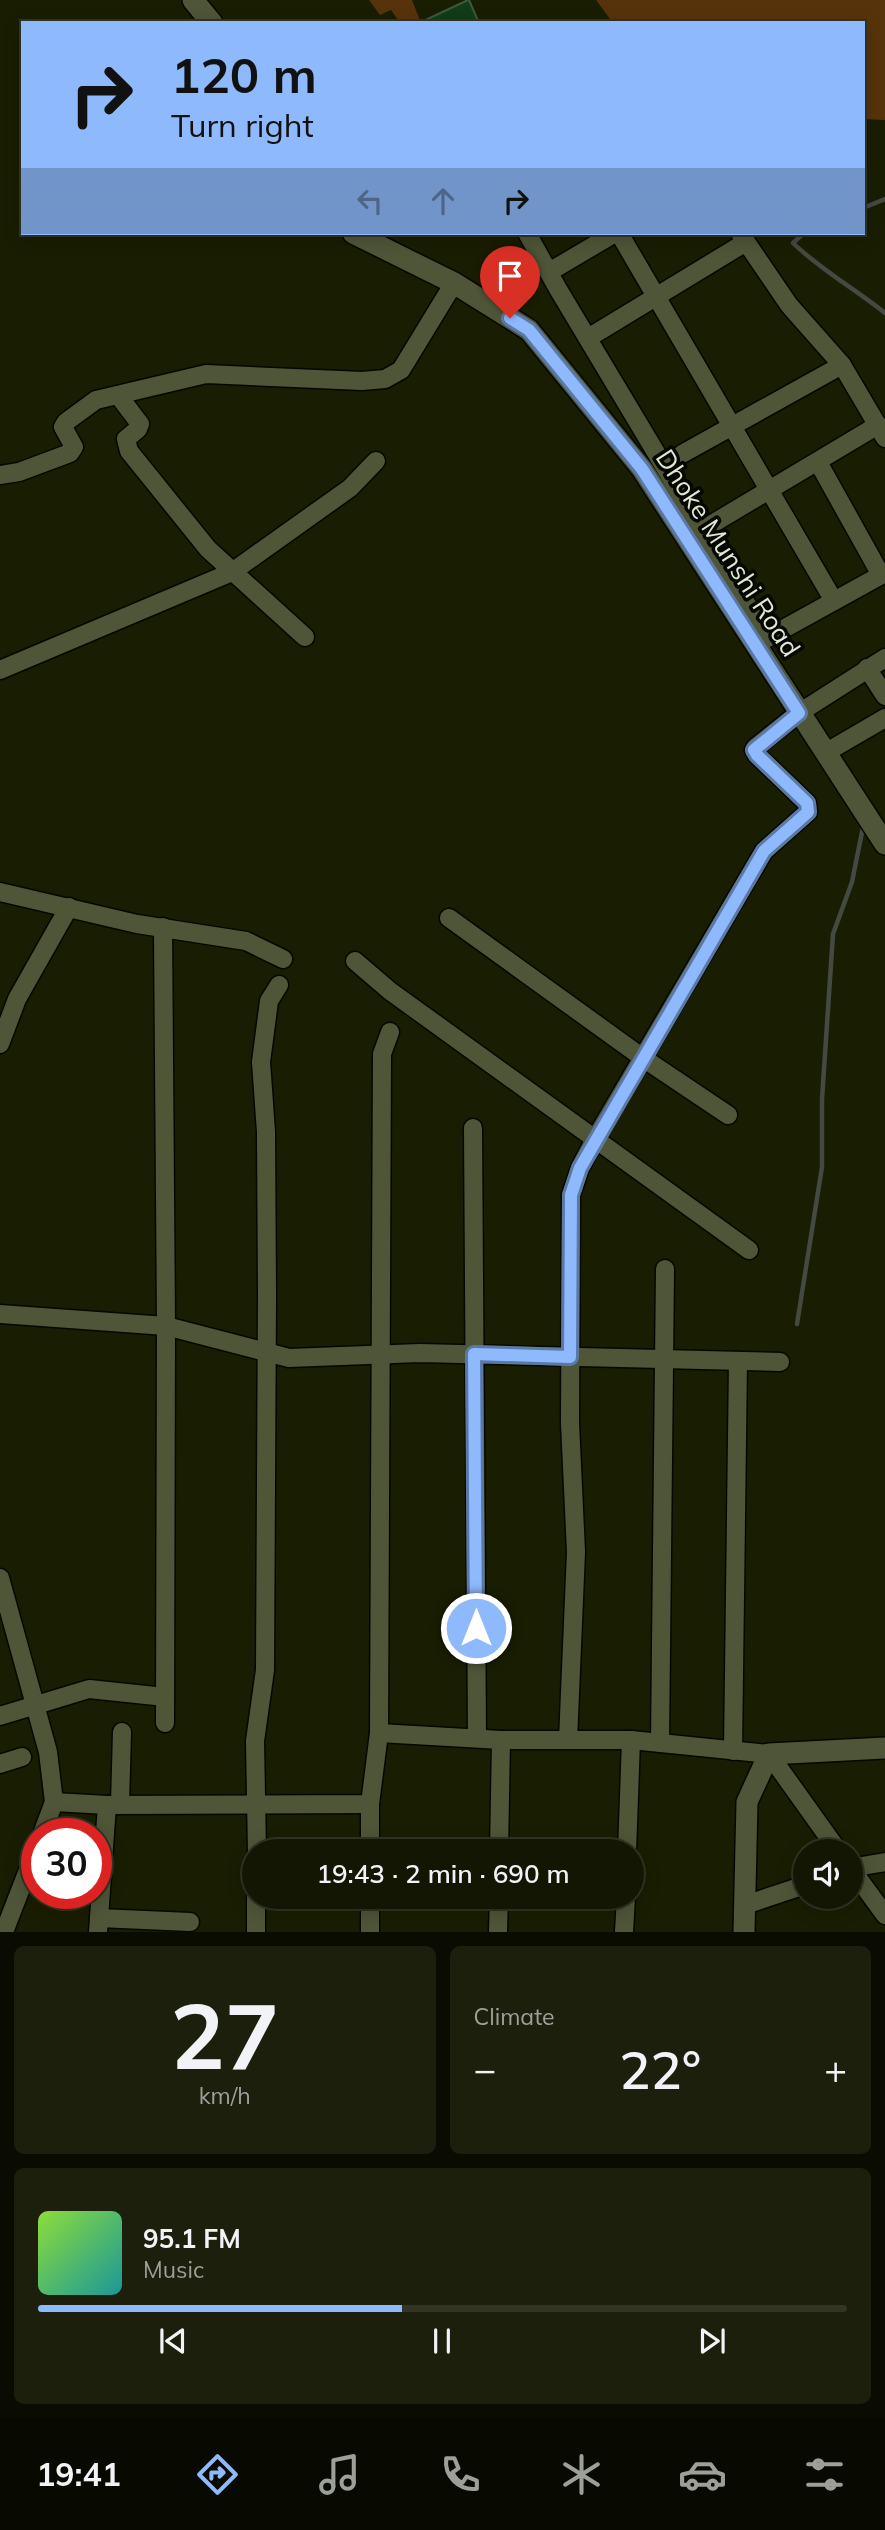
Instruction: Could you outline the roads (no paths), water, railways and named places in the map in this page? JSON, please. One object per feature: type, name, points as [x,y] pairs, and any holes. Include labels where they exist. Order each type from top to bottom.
[{"type":"street","points":[[193,0],[210,21]]},
{"type":"street","name":"Dhoke Munshi Road","points":[[356,235],[454,283],[529,330],[642,469],[761,641],[799,713],[885,845]]},
{"type":"street","points":[[528,235],[702,530],[761,641],[883,574],[818,462]]},
{"type":"street","points":[[549,272],[614,235]]},
{"type":"street","points":[[618,235],[834,601]]},
{"type":"street","points":[[588,338],[655,297],[743,237],[789,305],[842,365],[881,431],[818,462],[702,530]]},
{"type":"street","points":[[0,475],[19,472],[70,453],[74,447],[64,432],[66,422],[96,400],[206,374],[362,381],[385,379],[401,370],[454,283]]},
{"type":"street","points":[[682,454],[842,365]]},
{"type":"street","points":[[118,395],[140,424],[126,439],[129,451],[208,549],[304,637]]},
{"type":"street","points":[[0,670],[232,572],[350,488],[376,461]]},
{"type":"street","points":[[568,1740],[576,1552],[570,1423],[571,1195],[580,1168],[596,1139],[764,851],[808,812],[807,803],[754,750],[799,713],[885,658]]},
{"type":"street","points":[[867,668],[885,696]]},
{"type":"street","points":[[825,753],[885,718]]},
{"type":"street","points":[[0,892],[137,924],[246,940],[283,959]]},
{"type":"street","points":[[0,1044],[17,999],[69,907]]},
{"type":"street","points":[[449,918],[643,1058],[728,1115]]},
{"type":"street","points":[[163,927],[165,1723]]},
{"type":"street","points":[[355,961],[390,991],[749,1250]]},
{"type":"street","points":[[257,1839],[256,1741],[265,1670],[267,1352],[266,1132],[261,1062],[269,1000],[279,985]]},
{"type":"street","points":[[370,1839],[370,1804],[379,1733],[382,1054],[390,1032]]},
{"type":"street","points":[[473,1128],[477,1738]]},
{"type":"street","points":[[660,1743],[666,1269]]},
{"type":"street","points":[[0,1314],[166,1326],[289,1358],[474,1354],[780,1362]]},
{"type":"street","points":[[733,1751],[738,1361]]},
{"type":"street","points":[[0,1578],[7,1630],[36,1704],[48,1752],[54,1802],[48,1818]]},
{"type":"street","points":[[0,1716],[89,1689],[166,1697]]},
{"type":"street","points":[[122,1732],[98,1925],[190,1922]]},
{"type":"street","points":[[379,1733],[501,1740],[631,1740],[769,1754],[885,1748]]},
{"type":"street","points":[[499,1839],[501,1740]]},
{"type":"street","points":[[627,1839],[631,1740]]},
{"type":"street","points":[[769,1754],[830,1839]]},
{"type":"street","points":[[744,1931],[747,1802],[769,1754]]},
{"type":"street","points":[[0,1765],[22,1757]]},
{"type":"street","points":[[54,1802],[370,1804]]},
{"type":"street","points":[[863,1865],[885,1862]]},
{"type":"street","points":[[863,1884],[885,1914]]},
{"type":"street","points":[[4,1931],[21,1888]]},
{"type":"street","points":[[745,1906],[793,1889]]},
{"type":"street","points":[[256,1909],[256,1931]]},
{"type":"street","points":[[370,1909],[370,1931]]},
{"type":"street","points":[[498,1931],[499,1909]]},
{"type":"street","points":[[624,1931],[625,1909]]},
{"type":"waterway","points":[[865,207],[885,199]]},
{"type":"waterway","points":[[802,235],[793,243],[885,313]]},
{"type":"waterway","points":[[797,1324],[822,1167],[822,1099],[833,934],[852,882],[863,827]]}]
